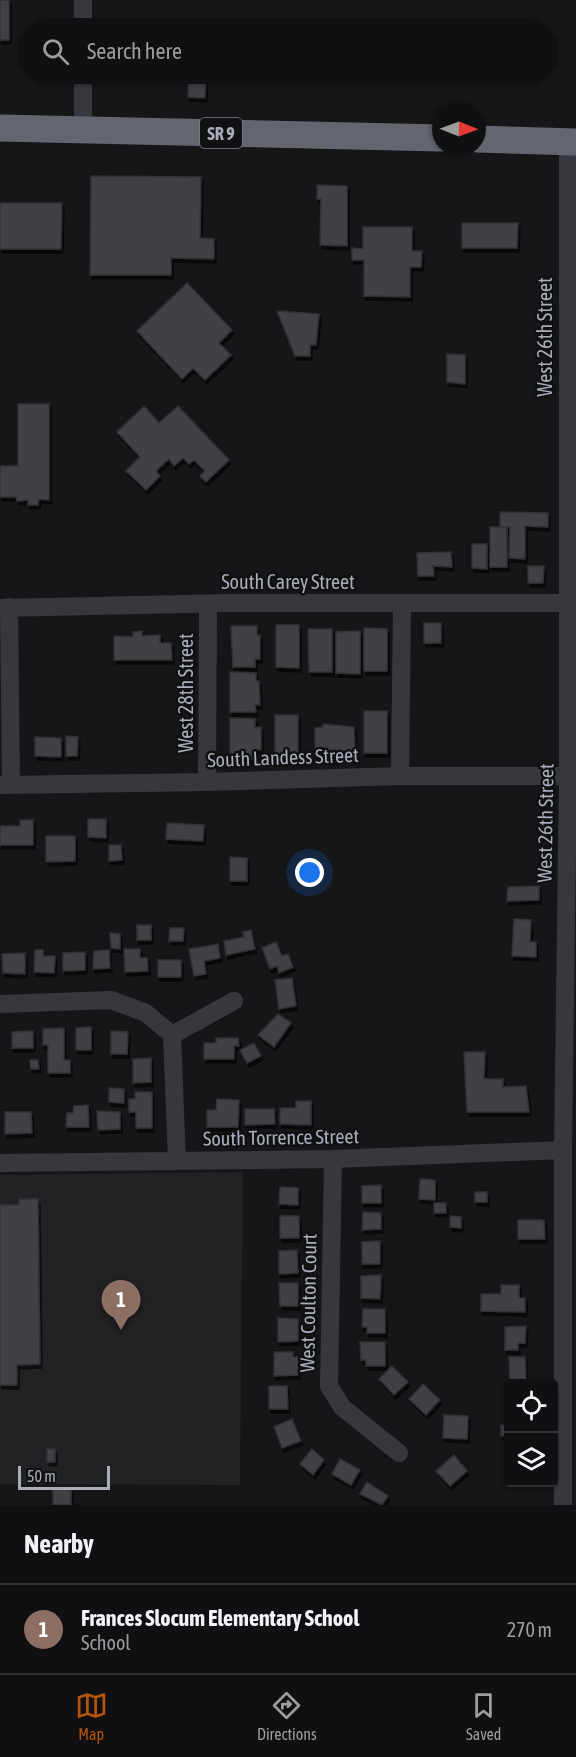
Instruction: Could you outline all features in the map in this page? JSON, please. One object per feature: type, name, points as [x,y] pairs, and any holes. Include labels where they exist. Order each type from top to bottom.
[{"type":"highway","name":"SR 9","points":[[0,128],[432,138]]},
{"type":"highway","points":[[486,139],[572,142]]},
{"type":"street","points":[[83,0],[83,18]]},
{"type":"street","points":[[83,84],[83,129]]},
{"type":"street","name":"West 26th Street","points":[[563,1505],[570,1337],[563,1150],[572,603],[572,142]]},
{"type":"street","name":"South Carey Street","points":[[4,608],[208,603],[572,603]]},
{"type":"street","name":"West 28th Street","points":[[207,782],[208,603]]},
{"type":"street","points":[[400,776],[402,603]]},
{"type":"street","points":[[4,608],[5,785]]},
{"type":"street","name":"South Landess Street","points":[[5,785],[400,776],[568,776]]},
{"type":"street","points":[[0,1004],[111,1000],[146,1013],[172,1035],[177,1161]]},
{"type":"street","points":[[172,1035],[234,1001]]},
{"type":"street","name":"South Torrence Street","points":[[0,1163],[333,1159],[563,1150]]},
{"type":"street","name":"West Coulton Court","points":[[333,1159],[329,1386],[342,1407],[399,1453]]},
{"type":"shaded area","points":[[243,1172],[240,1485],[0,1484],[0,1175]]},
{"type":"building","points":[[0,0],[9,0],[9,40],[0,40]]},
{"type":"building","points":[[189,84],[206,84],[205,98],[188,97]]},
{"type":"building","points":[[91,176],[201,177],[200,238],[214,239],[214,259],[171,258],[171,275],[90,275]]},
{"type":"building","points":[[317,185],[347,186],[347,246],[320,245],[321,199],[317,199]]},
{"type":"building","points":[[0,203],[62,203],[61,249],[0,249]]},
{"type":"building","points":[[462,223],[518,223],[517,248],[462,248]]},
{"type":"building","points":[[363,227],[412,227],[412,251],[422,251],[421,267],[410,267],[410,297],[364,296],[364,260],[352,260],[352,248],[363,249]]},
{"type":"building","points":[[187,283],[232,330],[219,343],[231,355],[205,380],[193,368],[182,379],[137,331]]},
{"type":"building","points":[[277,311],[319,314],[316,345],[310,345],[310,356],[295,356]]},
{"type":"building","points":[[447,354],[465,355],[465,384],[447,382]]},
{"type":"building","points":[[18,404],[49,404],[49,500],[39,499],[38,505],[28,505],[28,500],[17,501],[16,497],[0,497],[0,466],[18,466]]},
{"type":"building","points":[[144,406],[159,423],[178,406],[229,460],[206,482],[200,476],[205,471],[194,460],[189,464],[183,458],[174,466],[169,459],[156,471],[160,476],[146,490],[126,471],[140,457],[117,432]]},
{"type":"building","points":[[500,512],[548,513],[548,527],[525,526],[525,559],[509,558],[510,527],[500,527]]},
{"type":"building","points":[[490,527],[507,527],[507,567],[490,567]]},
{"type":"building","points":[[472,544],[487,544],[487,569],[472,568]]},
{"type":"building","points":[[451,552],[452,567],[433,566],[434,576],[418,576],[417,553]]},
{"type":"building","points":[[528,566],[544,566],[543,583],[528,583]]},
{"type":"building","points":[[424,623],[441,623],[441,643],[424,643]]},
{"type":"building","points":[[276,625],[299,625],[299,668],[276,667]]},
{"type":"building","points":[[231,626],[257,626],[257,635],[260,635],[260,659],[255,659],[255,667],[233,667]]},
{"type":"building","points":[[364,628],[387,629],[387,671],[364,671]]},
{"type":"building","points":[[308,629],[332,629],[332,672],[309,672]]},
{"type":"building","points":[[142,631],[142,636],[160,635],[160,643],[171,643],[172,660],[114,660],[114,636],[133,637],[133,632]]},
{"type":"building","points":[[360,631],[360,674],[336,673],[336,632]]},
{"type":"building","points":[[230,672],[256,673],[256,681],[259,681],[260,705],[255,705],[256,712],[230,712]]},
{"type":"building","points":[[364,711],[387,711],[387,753],[364,753]]},
{"type":"building","points":[[275,715],[298,715],[298,757],[275,756]]},
{"type":"building","points":[[230,718],[255,719],[255,728],[261,727],[261,750],[255,749],[255,760],[230,759]]},
{"type":"building","points":[[323,724],[354,727],[355,753],[315,753],[315,728],[323,727]]},
{"type":"building","points":[[66,736],[78,737],[77,756],[66,756]]},
{"type":"building","points":[[35,737],[61,738],[61,757],[35,756]]},
{"type":"building","points":[[88,819],[106,819],[106,838],[88,837]]},
{"type":"building","points":[[20,820],[33,820],[33,845],[0,845],[0,826],[20,826]]},
{"type":"building","points":[[167,823],[204,825],[203,841],[166,839]]},
{"type":"building","points":[[46,836],[75,836],[75,861],[46,862]]},
{"type":"building","points":[[109,845],[121,845],[122,860],[109,861]]},
{"type":"building","points":[[230,857],[247,858],[247,881],[230,881]]},
{"type":"building","points":[[539,886],[539,900],[507,901],[508,887]]},
{"type":"building","points":[[514,919],[531,920],[530,942],[536,942],[536,957],[512,956]]},
{"type":"building","points":[[137,925],[151,925],[151,940],[137,940]]},
{"type":"building","points":[[170,928],[184,928],[183,941],[169,941]]},
{"type":"building","points":[[251,930],[255,949],[226,955],[224,941],[244,937],[243,932]]},
{"type":"building","points":[[110,933],[120,934],[120,949],[111,948]]},
{"type":"building","points":[[276,942],[282,956],[288,954],[293,967],[279,973],[277,966],[270,969],[262,948]]},
{"type":"building","points":[[218,944],[220,958],[204,961],[206,974],[194,976],[189,949]]},
{"type":"building","points":[[124,949],[140,949],[140,958],[147,958],[148,971],[125,972]]},
{"type":"building","points":[[35,950],[43,950],[43,956],[55,956],[54,973],[34,972]]},
{"type":"building","points":[[109,950],[110,968],[93,969],[94,951]]},
{"type":"building","points":[[85,952],[85,970],[63,971],[63,953]]},
{"type":"building","points":[[25,953],[25,974],[3,973],[2,954]]},
{"type":"building","points":[[158,960],[181,960],[181,977],[158,977]]},
{"type":"building","points":[[292,978],[296,1006],[279,1009],[275,980]]},
{"type":"building","points":[[278,1014],[291,1023],[274,1047],[258,1035]]},
{"type":"building","points":[[91,1027],[91,1050],[76,1050],[76,1028]]},
{"type":"building","points":[[64,1028],[64,1060],[70,1060],[70,1073],[48,1073],[48,1045],[43,1045],[43,1029]]},
{"type":"building","points":[[33,1031],[33,1048],[12,1048],[12,1032]]},
{"type":"building","points":[[111,1031],[128,1032],[127,1054],[111,1054]]},
{"type":"building","points":[[216,1038],[238,1038],[239,1046],[234,1046],[234,1059],[204,1059],[204,1043],[216,1043]]},
{"type":"building","points":[[254,1043],[261,1056],[247,1063],[240,1050]]},
{"type":"building","points":[[464,1052],[485,1052],[484,1079],[503,1079],[503,1087],[526,1086],[529,1112],[467,1112]]},
{"type":"building","points":[[151,1058],[151,1082],[133,1083],[133,1059]]},
{"type":"building","points":[[30,1060],[38,1060],[39,1069],[31,1069]]},
{"type":"building","points":[[109,1088],[124,1089],[124,1103],[109,1102]]},
{"type":"building","points":[[135,1092],[152,1092],[152,1128],[136,1128],[136,1112],[129,1112],[129,1099],[135,1099]]},
{"type":"building","points":[[217,1099],[239,1100],[238,1127],[207,1127],[207,1110],[216,1110]]},
{"type":"building","points":[[296,1101],[311,1101],[311,1125],[280,1124],[280,1108],[296,1108]]},
{"type":"building","points":[[88,1105],[89,1127],[66,1127],[67,1113],[73,1113],[74,1106]]},
{"type":"building","points":[[245,1109],[274,1109],[275,1124],[245,1125]]},
{"type":"building","points":[[97,1111],[120,1112],[120,1129],[98,1130]]},
{"type":"building","points":[[5,1112],[31,1112],[32,1133],[5,1134]]},
{"type":"building","points":[[420,1179],[435,1180],[435,1200],[419,1199]]},
{"type":"building","points":[[381,1185],[381,1203],[362,1203],[362,1186]]},
{"type":"building","points":[[280,1187],[298,1188],[298,1205],[279,1204]]},
{"type":"building","points":[[475,1192],[487,1192],[487,1202],[475,1202]]},
{"type":"building","points":[[19,1199],[38,1199],[40,1364],[17,1365],[17,1385],[0,1385],[0,1205],[19,1205]]},
{"type":"building","points":[[434,1203],[446,1203],[446,1213],[434,1213]]},
{"type":"building","points":[[363,1212],[381,1213],[381,1229],[362,1230]]},
{"type":"building","points":[[280,1216],[299,1216],[299,1238],[280,1238]]},
{"type":"building","points":[[450,1216],[461,1217],[461,1228],[450,1227]]},
{"type":"building","points":[[518,1220],[544,1220],[545,1239],[518,1239]]},
{"type":"building","points":[[380,1241],[380,1264],[362,1264],[362,1242]]},
{"type":"building","points":[[297,1250],[298,1273],[279,1274],[279,1251]]},
{"type":"building","points":[[381,1275],[380,1299],[361,1298],[361,1276]]},
{"type":"building","points":[[279,1283],[298,1283],[298,1306],[280,1306]]},
{"type":"building","points":[[501,1285],[519,1285],[519,1298],[525,1298],[525,1312],[481,1311],[481,1294],[501,1294]]},
{"type":"building","points":[[363,1309],[385,1309],[385,1333],[367,1333],[367,1327],[362,1327]]},
{"type":"building","points":[[278,1318],[298,1319],[298,1341],[278,1342]]},
{"type":"building","points":[[526,1326],[525,1343],[518,1343],[518,1350],[505,1350],[505,1327]]},
{"type":"building","points":[[360,1342],[385,1342],[385,1366],[366,1366],[366,1360],[361,1360]]},
{"type":"building","points":[[274,1352],[293,1352],[293,1357],[298,1357],[298,1375],[274,1376]]},
{"type":"building","points":[[509,1357],[525,1357],[526,1379],[510,1379]]},
{"type":"building","points":[[392,1366],[408,1382],[394,1395],[379,1379]]},
{"type":"building","points":[[423,1384],[440,1400],[426,1415],[409,1399]]},
{"type":"building","points":[[269,1386],[287,1386],[288,1409],[269,1409]]},
{"type":"building","points":[[444,1415],[468,1416],[467,1439],[443,1438]]},
{"type":"building","points":[[292,1419],[301,1441],[282,1448],[274,1427]]},
{"type":"building","points":[[501,1425],[504,1425],[504,1436],[501,1436]]},
{"type":"building","points":[[47,1449],[55,1449],[55,1462],[47,1462]]},
{"type":"building","points":[[312,1449],[324,1460],[313,1475],[300,1464]]},
{"type":"building","points":[[454,1455],[467,1471],[450,1486],[436,1471]]},
{"type":"building","points":[[340,1459],[360,1470],[351,1485],[332,1474]]},
{"type":"building","points":[[367,1482],[388,1496],[382,1505],[360,1494]]},
{"type":"building","points":[[53,1488],[71,1488],[71,1505],[53,1505]]},
{"type":"place","name":"Frances Slocum Elementary School","points":[[121,1330]]}]
